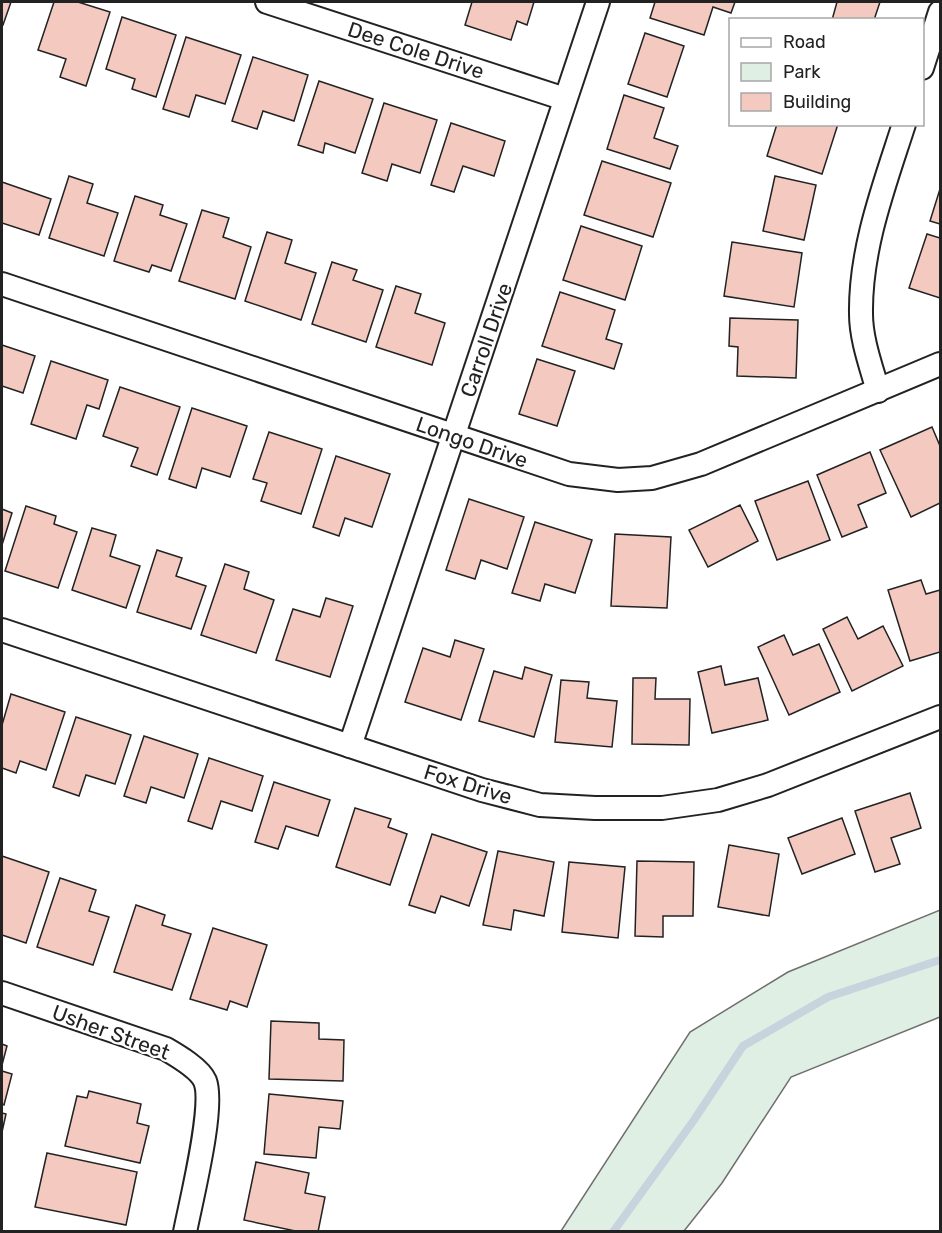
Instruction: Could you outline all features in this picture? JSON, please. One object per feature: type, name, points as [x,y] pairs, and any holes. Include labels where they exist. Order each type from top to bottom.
[{"type":"street","name":"Dee Cole Drive","points":[[267,2],[565,99]]},
{"type":"street","name":"Carroll Drive","points":[[350,746],[598,2]]},
{"type":"street","points":[[924,62],[940,12]]},
{"type":"street","points":[[878,391],[861,315],[864,264],[877,207],[903,126]]},
{"type":"street","name":"Longo Drive","points":[[2,284],[569,474],[618,480],[652,478],[701,464],[940,364]]},
{"type":"street","name":"Fox Drive","points":[[2,630],[482,790],[540,805],[662,808],[718,800],[768,785],[940,717]]},
{"type":"street","name":"Usher Street","points":[[2,993],[166,1049],[186,1061],[205,1081],[208,1111],[185,1232]]},
{"type":"green space","points":[[940,910],[940,1017],[791,1077],[722,1183],[684,1231],[561,1231],[690,1032],[788,972]]},
{"type":"building","points":[[2,2],[11,2],[3,25],[2,25]]},
{"type":"building","points":[[54,2],[78,2],[110,12],[86,86],[60,77],[66,59],[38,50]]},
{"type":"building","points":[[472,2],[534,2],[527,25],[517,21],[511,40],[465,25]]},
{"type":"building","points":[[655,2],[735,2],[731,13],[713,7],[704,35],[650,18]]},
{"type":"building","points":[[837,2],[880,2],[875,18],[833,18]]},
{"type":"building","points":[[122,17],[176,35],[156,97],[132,89],[135,79],[106,69]]},
{"type":"building","points":[[645,33],[684,46],[667,97],[628,84]]},
{"type":"building","points":[[186,37],[241,55],[225,104],[196,95],[189,117],[163,109]]},
{"type":"building","points":[[253,57],[308,75],[294,121],[263,111],[257,129],[232,121]]},
{"type":"building","points":[[319,81],[373,99],[355,153],[325,143],[323,153],[298,145]]},
{"type":"building","points":[[624,95],[664,108],[654,138],[678,146],[670,169],[607,149]]},
{"type":"building","points":[[384,103],[437,120],[420,173],[392,164],[387,181],[362,173]]},
{"type":"building","points":[[451,123],[505,141],[494,176],[463,166],[454,192],[431,185]]},
{"type":"building","points":[[776,126],[837,126],[822,174],[767,156]]},
{"type":"building","points":[[602,161],[671,183],[653,237],[584,215]]},
{"type":"building","points":[[69,176],[93,184],[87,203],[118,213],[104,256],[49,238]]},
{"type":"building","points":[[775,176],[816,185],[804,240],[763,231]]},
{"type":"building","points":[[2,182],[51,199],[39,235],[2,223]]},
{"type":"building","points":[[940,189],[940,224],[930,221]]},
{"type":"building","points":[[135,196],[163,205],[160,215],[187,224],[171,271],[152,265],[149,272],[114,261]]},
{"type":"building","points":[[202,210],[229,218],[223,237],[251,247],[235,299],[179,281]]},
{"type":"building","points":[[581,226],[642,246],[625,300],[563,280]]},
{"type":"building","points":[[267,232],[292,240],[285,263],[316,273],[301,320],[245,301]]},
{"type":"building","points":[[927,234],[940,238],[940,298],[909,288]]},
{"type":"building","points":[[732,242],[802,253],[794,307],[724,296]]},
{"type":"building","points":[[332,262],[357,270],[353,280],[383,290],[366,342],[312,324]]},
{"type":"building","points":[[396,286],[421,294],[415,313],[445,323],[432,365],[376,347]]},
{"type":"building","points":[[560,292],[615,310],[606,339],[622,344],[614,369],[542,346]]},
{"type":"building","points":[[730,318],[798,320],[796,378],[737,376],[738,347],[729,346]]},
{"type":"building","points":[[2,345],[35,356],[23,393],[2,386]]},
{"type":"building","points":[[537,359],[575,371],[557,426],[519,414]]},
{"type":"building","points":[[51,361],[108,380],[99,409],[87,405],[76,439],[31,424]]},
{"type":"building","points":[[120,387],[180,407],[157,475],[131,466],[138,448],[103,436]]},
{"type":"building","points":[[192,408],[247,426],[230,477],[202,468],[196,488],[169,479]]},
{"type":"building","points":[[932,427],[940,446],[940,503],[911,517],[880,450]]},
{"type":"building","points":[[269,432],[322,449],[301,514],[261,501],[267,483],[253,479]]},
{"type":"building","points":[[870,452],[886,493],[858,505],[867,527],[842,537],[817,475]]},
{"type":"building","points":[[336,456],[390,474],[372,527],[345,518],[339,536],[313,527]]},
{"type":"building","points":[[808,481],[830,540],[777,560],[755,501]]},
{"type":"building","points":[[469,499],[524,517],[507,569],[481,560],[475,579],[446,570]]},
{"type":"building","points":[[740,505],[758,541],[708,567],[689,530]]},
{"type":"building","points":[[26,506],[56,516],[54,524],[77,532],[58,588],[5,571]]},
{"type":"building","points":[[2,509],[12,513],[2,545]]},
{"type":"building","points":[[535,522],[592,540],[575,593],[545,584],[540,601],[512,593]]},
{"type":"building","points":[[92,528],[116,535],[110,556],[140,566],[126,608],[72,590]]},
{"type":"building","points":[[615,534],[671,537],[667,608],[611,606]]},
{"type":"building","points":[[157,550],[182,558],[176,576],[206,586],[191,629],[137,612]]},
{"type":"building","points":[[225,564],[249,572],[244,589],[274,600],[256,653],[201,635]]},
{"type":"building","points":[[921,580],[926,594],[940,590],[940,652],[910,661],[888,590]]},
{"type":"building","points":[[326,598],[353,606],[330,677],[276,660],[293,609],[320,617]]},
{"type":"building","points":[[847,617],[858,639],[883,626],[903,666],[852,691],[823,629]]},
{"type":"building","points":[[784,635],[793,655],[819,644],[840,692],[789,715],[758,647]]},
{"type":"building","points":[[455,640],[484,649],[461,720],[405,702],[423,648],[450,657]]},
{"type":"building","points":[[721,666],[725,685],[758,678],[768,720],[712,733],[698,672]]},
{"type":"building","points":[[525,667],[552,675],[534,737],[479,721],[494,671],[522,679]]},
{"type":"building","points":[[633,678],[656,678],[655,699],[690,699],[689,745],[632,744]]},
{"type":"building","points":[[561,680],[589,682],[587,698],[617,701],[612,747],[555,742]]},
{"type":"building","points":[[11,694],[65,712],[46,770],[20,761],[16,773],[2,768],[2,725]]},
{"type":"building","points":[[76,717],[131,735],[115,784],[86,775],[79,796],[53,787]]},
{"type":"building","points":[[144,736],[198,754],[184,798],[151,787],[146,803],[124,796]]},
{"type":"building","points":[[209,758],[263,776],[252,811],[221,801],[212,829],[188,821]]},
{"type":"building","points":[[274,782],[330,800],[318,836],[286,826],[278,849],[255,842]]},
{"type":"building","points":[[910,793],[921,828],[891,838],[900,864],[875,872],[855,811]]},
{"type":"building","points":[[355,808],[391,819],[388,827],[407,834],[390,885],[336,867]]},
{"type":"building","points":[[842,818],[855,854],[802,874],[788,838]]},
{"type":"building","points":[[432,834],[487,852],[469,906],[441,896],[435,913],[409,905]]},
{"type":"building","points":[[729,845],[779,854],[769,916],[718,907]]},
{"type":"building","points":[[498,851],[554,862],[544,916],[514,910],[511,930],[483,925]]},
{"type":"building","points":[[2,856],[49,872],[26,943],[2,935]]},
{"type":"building","points":[[637,861],[694,862],[693,916],[663,916],[663,937],[635,936]]},
{"type":"building","points":[[569,862],[625,867],[618,938],[562,932]]},
{"type":"building","points":[[60,878],[96,890],[89,911],[109,917],[93,965],[37,947]]},
{"type":"building","points":[[136,905],[165,915],[162,925],[191,934],[172,990],[114,972]]},
{"type":"building","points":[[213,928],[267,945],[247,1007],[230,1001],[227,1010],[190,999]]},
{"type":"building","points":[[271,1021],[319,1023],[319,1039],[344,1040],[343,1081],[269,1079]]},
{"type":"building","points":[[2,1044],[7,1046],[2,1065]]},
{"type":"building","points":[[2,1071],[12,1074],[4,1105],[2,1104]]},
{"type":"building","points":[[89,1091],[141,1104],[137,1123],[149,1126],[140,1163],[65,1146],[77,1096],[87,1098]]},
{"type":"building","points":[[269,1094],[343,1101],[340,1129],[319,1127],[316,1158],[264,1154]]},
{"type":"building","points":[[2,1113],[6,1114],[2,1132]]},
{"type":"building","points":[[47,1153],[137,1172],[126,1225],[35,1207]]},
{"type":"building","points":[[256,1162],[309,1173],[305,1193],[325,1197],[318,1232],[300,1232],[244,1220]]},
{"type":"waterway","points":[[613,1232],[694,1120],[743,1046],[828,997],[940,960]]}]
